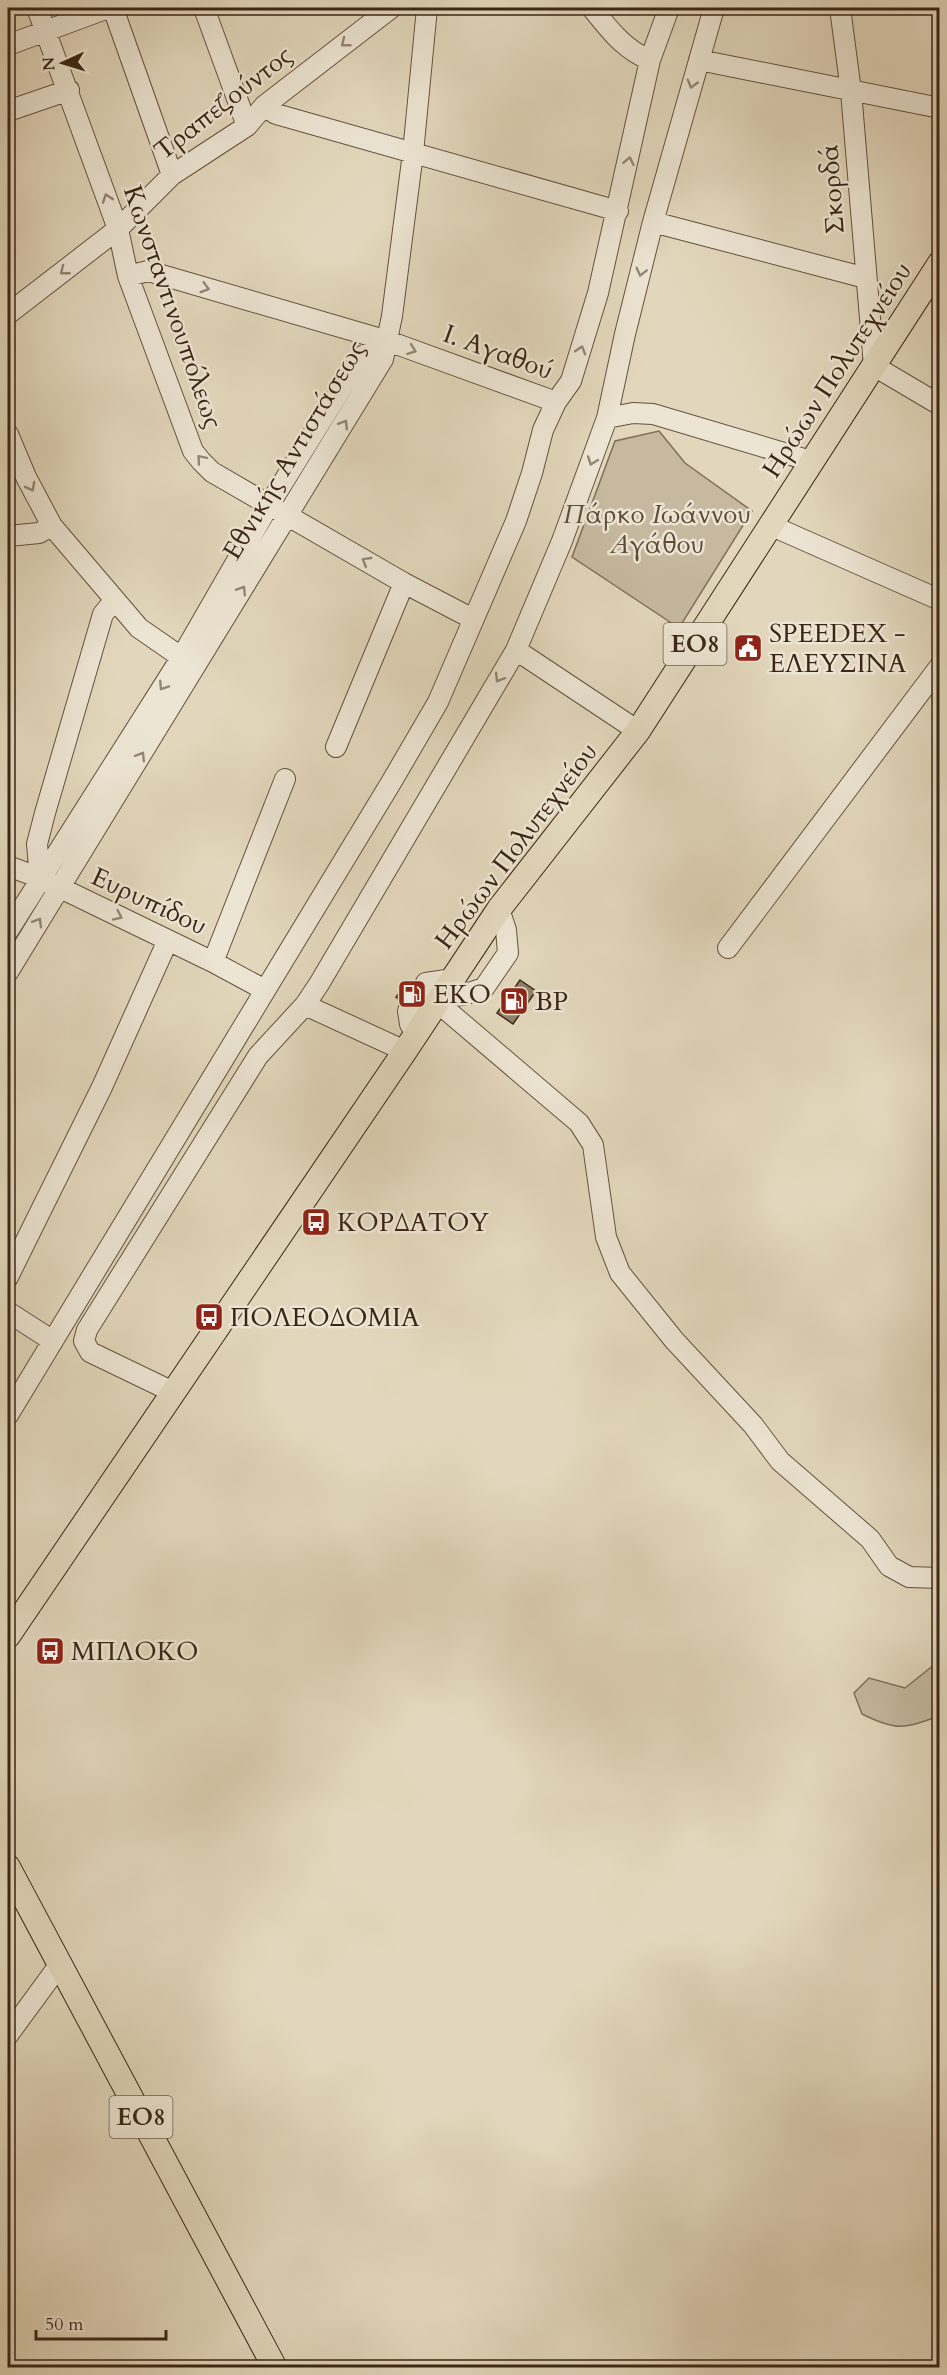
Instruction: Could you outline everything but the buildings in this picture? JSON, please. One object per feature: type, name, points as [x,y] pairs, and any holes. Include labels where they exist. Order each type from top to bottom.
[{"type":"main road","name":"Ηρώων Πολυτεχνείου","points":[[8,1636],[411,1043],[438,992],[499,909],[638,731],[772,526],[811,461],[939,263]]},
{"type":"main road","name":"ΕΟ8","points":[[8,1867],[275,2367]]},
{"type":"street","name":"Κωνσταντινουπόλεως","points":[[37,8],[69,90],[118,229],[128,276],[194,451],[201,461],[212,472],[404,583],[473,619]]},
{"type":"street","points":[[8,45],[108,8]]},
{"type":"street","points":[[113,8],[172,175]]},
{"type":"street","points":[[204,8],[247,126]]},
{"type":"street","name":"Τραπεζούντος","points":[[8,314],[118,229],[172,175],[247,126],[264,106],[391,8]]},
{"type":"street","points":[[388,341],[413,153],[427,8]]},
{"type":"street","points":[[592,8],[624,45],[637,55],[650,60]]},
{"type":"street","name":"Ι. Αγαθού","points":[[128,276],[147,271],[388,341],[556,402],[571,381],[598,293],[650,60],[669,8]]},
{"type":"street","points":[[173,1392],[90,1352],[84,1341],[87,1330],[258,1056],[305,1005],[367,905],[516,651],[562,541],[607,418],[653,222],[714,8]]},
{"type":"street","name":"Σκορδά","points":[[840,8],[851,91],[874,366]]},
{"type":"street","points":[[699,60],[939,108]]},
{"type":"street","points":[[8,111],[69,90]]},
{"type":"street","points":[[264,106],[276,114],[618,211]]},
{"type":"street","points":[[653,222],[866,278]]},
{"type":"street","name":"Εθνικής Αντιστάσεως","points":[[8,972],[188,663],[269,505],[360,357],[388,341]]},
{"type":"street","name":"Εθνικής Αντιστάσεως","points":[[8,931],[40,878],[288,515],[383,359],[388,341]]},
{"type":"street","points":[[874,366],[939,405]]},
{"type":"street","points":[[8,1415],[438,702],[516,521],[543,430],[556,402]]},
{"type":"street","points":[[607,418],[633,413],[653,414],[811,461]]},
{"type":"street","points":[[8,434],[26,477],[52,526],[139,628],[188,663]]},
{"type":"street","points":[[8,536],[39,533],[52,526]]},
{"type":"street","points":[[772,526],[939,600]]},
{"type":"street","points":[[336,747],[404,583]]},
{"type":"street","points":[[40,878],[37,844],[45,813],[103,614],[114,601]]},
{"type":"street","points":[[516,651],[638,731]]},
{"type":"street","points":[[728,948],[939,666]]},
{"type":"street","points":[[213,962],[285,779]]},
{"type":"street","name":"Ευρυπίδου","points":[[8,866],[40,878],[266,990]]},
{"type":"street","points":[[438,992],[463,995],[484,988],[508,953],[506,930],[499,909]]},
{"type":"street","points":[[8,1277],[102,1087],[168,940]]},
{"type":"street","points":[[438,992],[579,1123],[593,1145],[606,1237],[620,1273],[674,1340],[753,1425],[780,1461],[870,1539],[889,1566],[909,1577],[939,1578]]},
{"type":"street","points":[[305,1005],[411,1043],[408,1011],[410,1008]]},
{"type":"street","points":[[8,1312],[53,1341]]},
{"type":"street","points":[[8,2034],[60,1964]]},
{"type":"green space","name":"Πάρκο Ιωάννου Αγάθου","points":[[659,431],[685,463],[752,511],[679,628],[572,557],[615,441]]},
{"type":"green space","points":[[939,1661],[939,1716],[908,1726],[892,1726],[862,1714],[854,1693],[869,1678],[905,1688]]},
{"type":"place","name":"SPEEDEX - ΕΛΕΥΣΙΝΑ","points":[[748,648]]},
{"type":"place","name":"EKO","points":[[412,994]]},
{"type":"place","name":"BP","points":[[514,1001]]},
{"type":"place","name":"ΚΟΡΔΑΤΟΥ","points":[[316,1222]]},
{"type":"place","name":"ΠΟΛΕΟΔΟΜΙΑ","points":[[209,1317]]},
{"type":"place","name":"ΜΠΛΟΚΟ","points":[[50,1651]]}]
